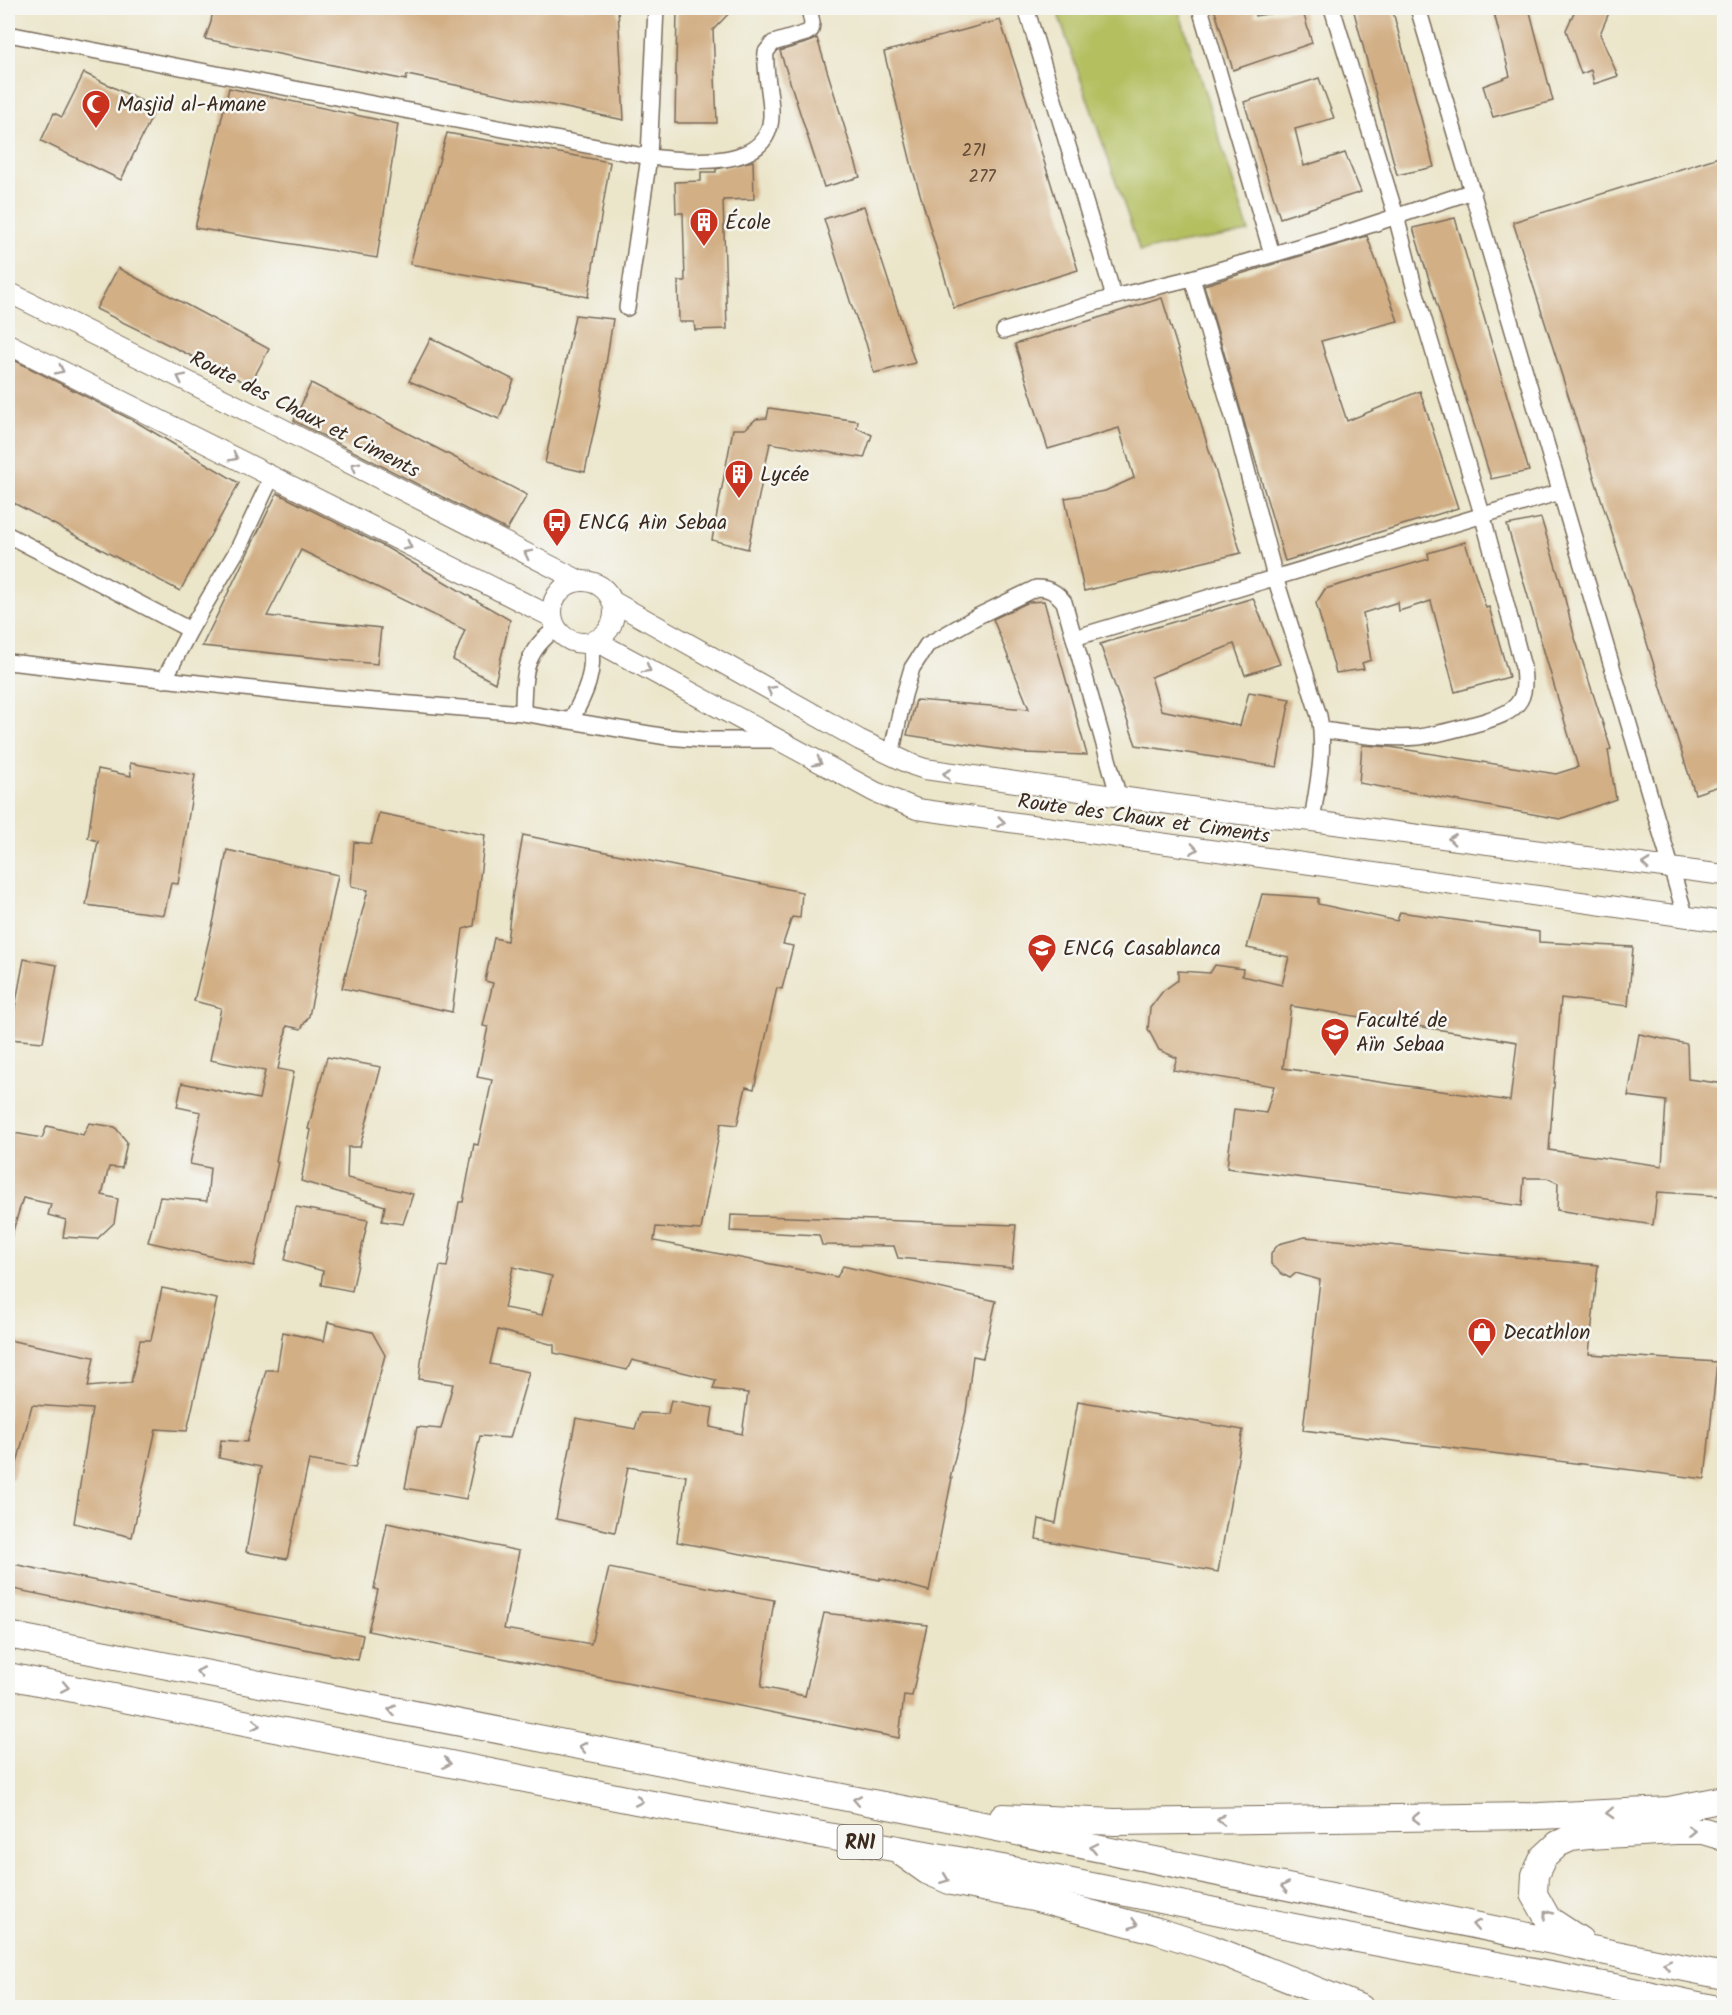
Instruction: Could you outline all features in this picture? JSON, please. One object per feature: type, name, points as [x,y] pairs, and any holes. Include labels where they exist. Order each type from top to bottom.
[{"type":"highway","name":"RN1","points":[[8,1635],[914,1811],[1725,1976]]},
{"type":"highway","name":"RN1","points":[[8,1676],[624,1798],[1013,1870],[1304,1929],[1712,2007]]},
{"type":"highway","points":[[914,1811],[1115,1822],[1300,1821],[1539,1816],[1669,1810],[1725,1799]]},
{"type":"highway","points":[[1614,1952],[1581,1940],[1548,1919],[1534,1894],[1535,1875],[1543,1858],[1558,1844],[1571,1838],[1588,1836],[1704,1831],[1725,1837]]},
{"type":"highway","points":[[895,1849],[927,1871],[952,1882],[1055,1904],[1158,1931],[1211,1948],[1361,2007]]},
{"type":"street","points":[[627,308],[649,157],[656,8]]},
{"type":"street","points":[[8,34],[649,157],[719,160],[736,157],[756,148],[766,133],[771,117],[766,52],[773,43],[811,30],[809,8]]},
{"type":"street","points":[[1026,8],[1114,297]]},
{"type":"street","points":[[1200,8],[1272,254]]},
{"type":"street","points":[[1322,730],[1392,737],[1417,737],[1459,729],[1494,718],[1518,704],[1523,690],[1523,667],[1482,514],[1414,290],[1396,216],[1332,8]]},
{"type":"street","points":[[1418,8],[1686,918]]},
{"type":"street","points":[[1004,331],[1114,297],[1191,278],[1272,254],[1473,190]]},
{"type":"street","points":[[1191,278],[1234,420],[1275,577],[1322,730],[1320,770],[1312,821]]},
{"type":"street","name":"Route des Chaux et Ciments","points":[[8,292],[580,581]]},
{"type":"street","points":[[8,344],[272,476],[554,623],[571,641],[593,641],[605,634],[612,624],[614,612],[612,601],[602,588],[596,584],[580,581],[567,585],[557,595],[552,609],[554,623],[525,668],[523,713]]},
{"type":"street","points":[[164,680],[190,630],[238,549],[272,476]]},
{"type":"street","points":[[1074,638],[1560,492]]},
{"type":"street","points":[[8,535],[190,630]]},
{"type":"street","points":[[891,755],[912,668],[927,645],[1036,588],[1044,588],[1054,592],[1064,602],[1119,798]]},
{"type":"street","name":"Route des Chaux et Ciments","points":[[612,601],[860,740],[913,765],[939,773],[1240,814],[1312,821],[1725,875]]},
{"type":"street","points":[[571,720],[590,678],[593,665],[593,641]]},
{"type":"street","name":"Route des Chaux et Ciments","points":[[593,641],[905,806],[931,812],[1725,922]]},
{"type":"street","points":[[8,662],[326,697],[523,713],[667,737],[704,740],[777,740]]},
{"type":"green space","points":[[1056,8],[1178,8],[1249,232],[1140,251]]},
{"type":"building","points":[[213,8],[618,8],[624,120],[407,75],[406,80],[205,39]]},
{"type":"building","points":[[677,8],[734,8],[713,30],[717,123],[675,123]]},
{"type":"building","points":[[1214,8],[1254,8],[1255,16],[1302,8],[1312,43],[1233,70]]},
{"type":"building","points":[[1353,8],[1392,8],[1434,167],[1397,175]]},
{"type":"building","points":[[1529,8],[1553,101],[1493,117],[1483,86],[1510,76],[1494,13]]},
{"type":"building","points":[[1576,8],[1611,8],[1600,34],[1618,76],[1594,84],[1591,70],[1581,74],[1566,30]]},
{"type":"building","points":[[1000,20],[1078,270],[954,308],[912,167],[884,52]]},
{"type":"building","points":[[817,38],[860,177],[824,187],[780,51]]},
{"type":"building","name":"Masjid al-Amane","points":[[84,73],[156,108],[121,180],[41,141],[54,113],[62,117]]},
{"type":"building","points":[[1319,78],[1334,118],[1295,129],[1304,166],[1345,153],[1361,192],[1280,218],[1244,102]]},
{"type":"building","points":[[229,88],[398,124],[377,258],[195,228]]},
{"type":"building","points":[[447,133],[610,162],[588,297],[410,264]]},
{"type":"building","points":[[1725,155],[1725,784],[1695,794],[1513,222]]},
{"type":"building","name":"École","points":[[753,161],[754,199],[723,200],[727,329],[695,330],[694,322],[679,322],[678,281],[685,281],[683,213],[676,213],[675,182],[701,181],[701,172],[716,172],[716,169]]},
{"type":"building","points":[[864,206],[915,363],[874,373],[824,219]]},
{"type":"building","points":[[1455,218],[1529,471],[1491,479],[1413,228]]},
{"type":"building","points":[[1367,236],[1398,321],[1321,341],[1347,421],[1420,391],[1458,508],[1285,561],[1204,285]]},
{"type":"building","points":[[118,268],[269,349],[250,385],[96,309]]},
{"type":"building","points":[[1162,298],[1241,553],[1084,591],[1065,498],[1105,491],[1134,478],[1119,428],[1048,449],[1015,344]]},
{"type":"building","points":[[575,315],[613,319],[600,403],[585,472],[545,463]]},
{"type":"building","points":[[431,338],[514,380],[499,419],[409,381]]},
{"type":"building","points":[[8,357],[138,423],[239,483],[180,591],[8,500]]},
{"type":"building","points":[[311,383],[527,495],[507,530],[294,421]]},
{"type":"building","name":"Lycée","points":[[769,408],[858,421],[857,428],[872,435],[864,458],[770,443],[748,549],[712,540],[733,429],[745,429],[756,419],[767,418]]},
{"type":"building","points":[[277,493],[387,548],[510,620],[495,683],[453,660],[465,630],[301,550],[267,616],[381,628],[377,664],[202,646]]},
{"type":"building","points":[[1541,518],[1574,635],[1611,749],[1608,750],[1616,799],[1560,819],[1359,783],[1362,745],[1390,747],[1556,774],[1578,767],[1507,525]]},
{"type":"building","points":[[1465,542],[1486,608],[1489,607],[1509,677],[1455,692],[1431,601],[1399,611],[1398,602],[1363,613],[1371,660],[1362,663],[1364,669],[1336,673],[1316,603],[1325,589],[1429,559],[1428,553]]},
{"type":"building","points":[[1253,598],[1280,664],[1245,675],[1234,644],[1151,677],[1161,710],[1240,726],[1249,692],[1290,699],[1277,767],[1136,745],[1100,644]]},
{"type":"building","points":[[1044,601],[1087,755],[1023,753],[907,735],[916,700],[1029,709],[993,619],[1029,602]]},
{"type":"building","points":[[130,763],[195,775],[178,884],[171,883],[164,915],[86,905],[98,841],[88,838],[98,769],[131,776]]},
{"type":"building","points":[[379,813],[485,835],[474,926],[463,929],[452,1012],[342,988],[368,890],[351,886],[354,842],[371,844]]},
{"type":"building","points":[[523,835],[802,892],[800,918],[792,917],[783,944],[793,946],[782,989],[777,988],[754,1089],[746,1087],[737,1125],[721,1123],[701,1230],[656,1227],[654,1241],[837,1277],[843,1266],[996,1301],[983,1358],[973,1356],[966,1412],[950,1478],[952,1478],[929,1591],[880,1578],[880,1580],[677,1542],[686,1476],[628,1467],[615,1532],[556,1519],[576,1418],[635,1429],[640,1413],[668,1414],[671,1400],[713,1408],[710,1427],[742,1434],[748,1393],[713,1389],[716,1380],[632,1360],[627,1370],[554,1353],[554,1345],[498,1330],[490,1364],[529,1372],[510,1438],[480,1436],[466,1499],[405,1488],[417,1427],[441,1429],[453,1384],[419,1379],[423,1346],[440,1266],[447,1267],[459,1202],[463,1202],[474,1144],[478,1145],[492,1080],[477,1077],[488,1027],[483,1026],[493,983],[485,981],[494,938],[507,941]],"holes":[[[513,1267],[552,1276],[542,1315],[504,1308]]]},
{"type":"building","points":[[227,850],[338,875],[309,1016],[301,1029],[287,1026],[278,1069],[294,1072],[276,1161],[278,1162],[254,1266],[148,1242],[160,1197],[207,1201],[210,1168],[190,1164],[201,1112],[177,1107],[182,1083],[259,1099],[265,1071],[210,1060],[221,1008],[194,1001],[214,919]]},
{"type":"building","points":[[1262,894],[1318,898],[1318,904],[1397,921],[1400,912],[1539,932],[1539,942],[1633,947],[1628,1006],[1561,998],[1549,1150],[1662,1166],[1666,1101],[1628,1096],[1639,1034],[1687,1044],[1688,1079],[1725,1084],[1725,1173],[1722,1196],[1657,1192],[1653,1225],[1557,1210],[1558,1183],[1547,1178],[1524,1178],[1522,1206],[1227,1168],[1234,1109],[1266,1113],[1274,1086],[1173,1070],[1177,1058],[1159,1050],[1148,1029],[1150,1008],[1163,991],[1178,980],[1178,971],[1210,973],[1215,965],[1243,969],[1242,976],[1282,985],[1289,957],[1247,948]],"holes":[[[1291,1006],[1517,1042],[1510,1101],[1283,1068]]]},
{"type":"building","points":[[24,959],[57,965],[43,1042],[9,1039]]},
{"type":"building","points":[[327,1057],[381,1067],[360,1147],[348,1147],[347,1178],[413,1194],[403,1224],[382,1221],[385,1206],[301,1181],[311,1130],[308,1129]]},
{"type":"building","points":[[89,1123],[115,1127],[127,1142],[122,1168],[109,1167],[102,1195],[118,1199],[114,1223],[97,1239],[63,1237],[66,1220],[48,1215],[51,1204],[23,1198],[11,1237],[8,1236],[8,1132],[42,1138],[47,1126],[83,1135]]},
{"type":"building","points":[[296,1207],[368,1220],[352,1291],[321,1285],[323,1271],[285,1260]]},
{"type":"building","points":[[731,1215],[1016,1225],[1012,1268],[898,1258],[894,1246],[822,1245],[819,1235],[730,1231]]},
{"type":"building","name":"Decathlon","points":[[1305,1237],[1598,1265],[1589,1354],[1717,1362],[1705,1479],[1303,1430],[1320,1280],[1296,1273],[1290,1278],[1282,1274],[1271,1264],[1271,1253],[1279,1244]]},
{"type":"building","points":[[162,1288],[217,1299],[187,1431],[156,1429],[132,1537],[74,1523],[92,1409],[32,1405],[13,1479],[8,1479],[8,1340],[94,1357],[88,1387],[131,1383],[140,1340],[151,1340]]},
{"type":"building","points":[[328,1322],[372,1332],[385,1355],[355,1468],[309,1460],[287,1559],[246,1552],[261,1467],[219,1458],[221,1440],[247,1442],[266,1370],[277,1370],[283,1332],[324,1341]]},
{"type":"building","points":[[1078,1401],[1243,1430],[1218,1572],[1036,1539],[1039,1519],[1056,1523]]},
{"type":"building","points":[[387,1523],[519,1551],[504,1629],[591,1644],[609,1568],[774,1600],[761,1687],[805,1696],[824,1613],[927,1625],[912,1696],[904,1695],[899,1738],[368,1631],[378,1590],[374,1589]]},
{"type":"building","points":[[8,1563],[363,1635],[358,1660],[8,1588]]},
{"type":"place","name":"Masjid al-Amane","points":[[96,130]]},
{"type":"place","name":"École","points":[[704,248]]},
{"type":"place","name":"Lycée","points":[[739,500]]},
{"type":"place","name":"ENCG Ain Sebaa","points":[[557,548]]},
{"type":"place","name":"ENCG Casablanca","points":[[1042,974]]},
{"type":"place","name":"Faculté de Aïn Sebaa","points":[[1335,1058]]},
{"type":"place","name":"Decathlon","points":[[1482,1358]]}]
